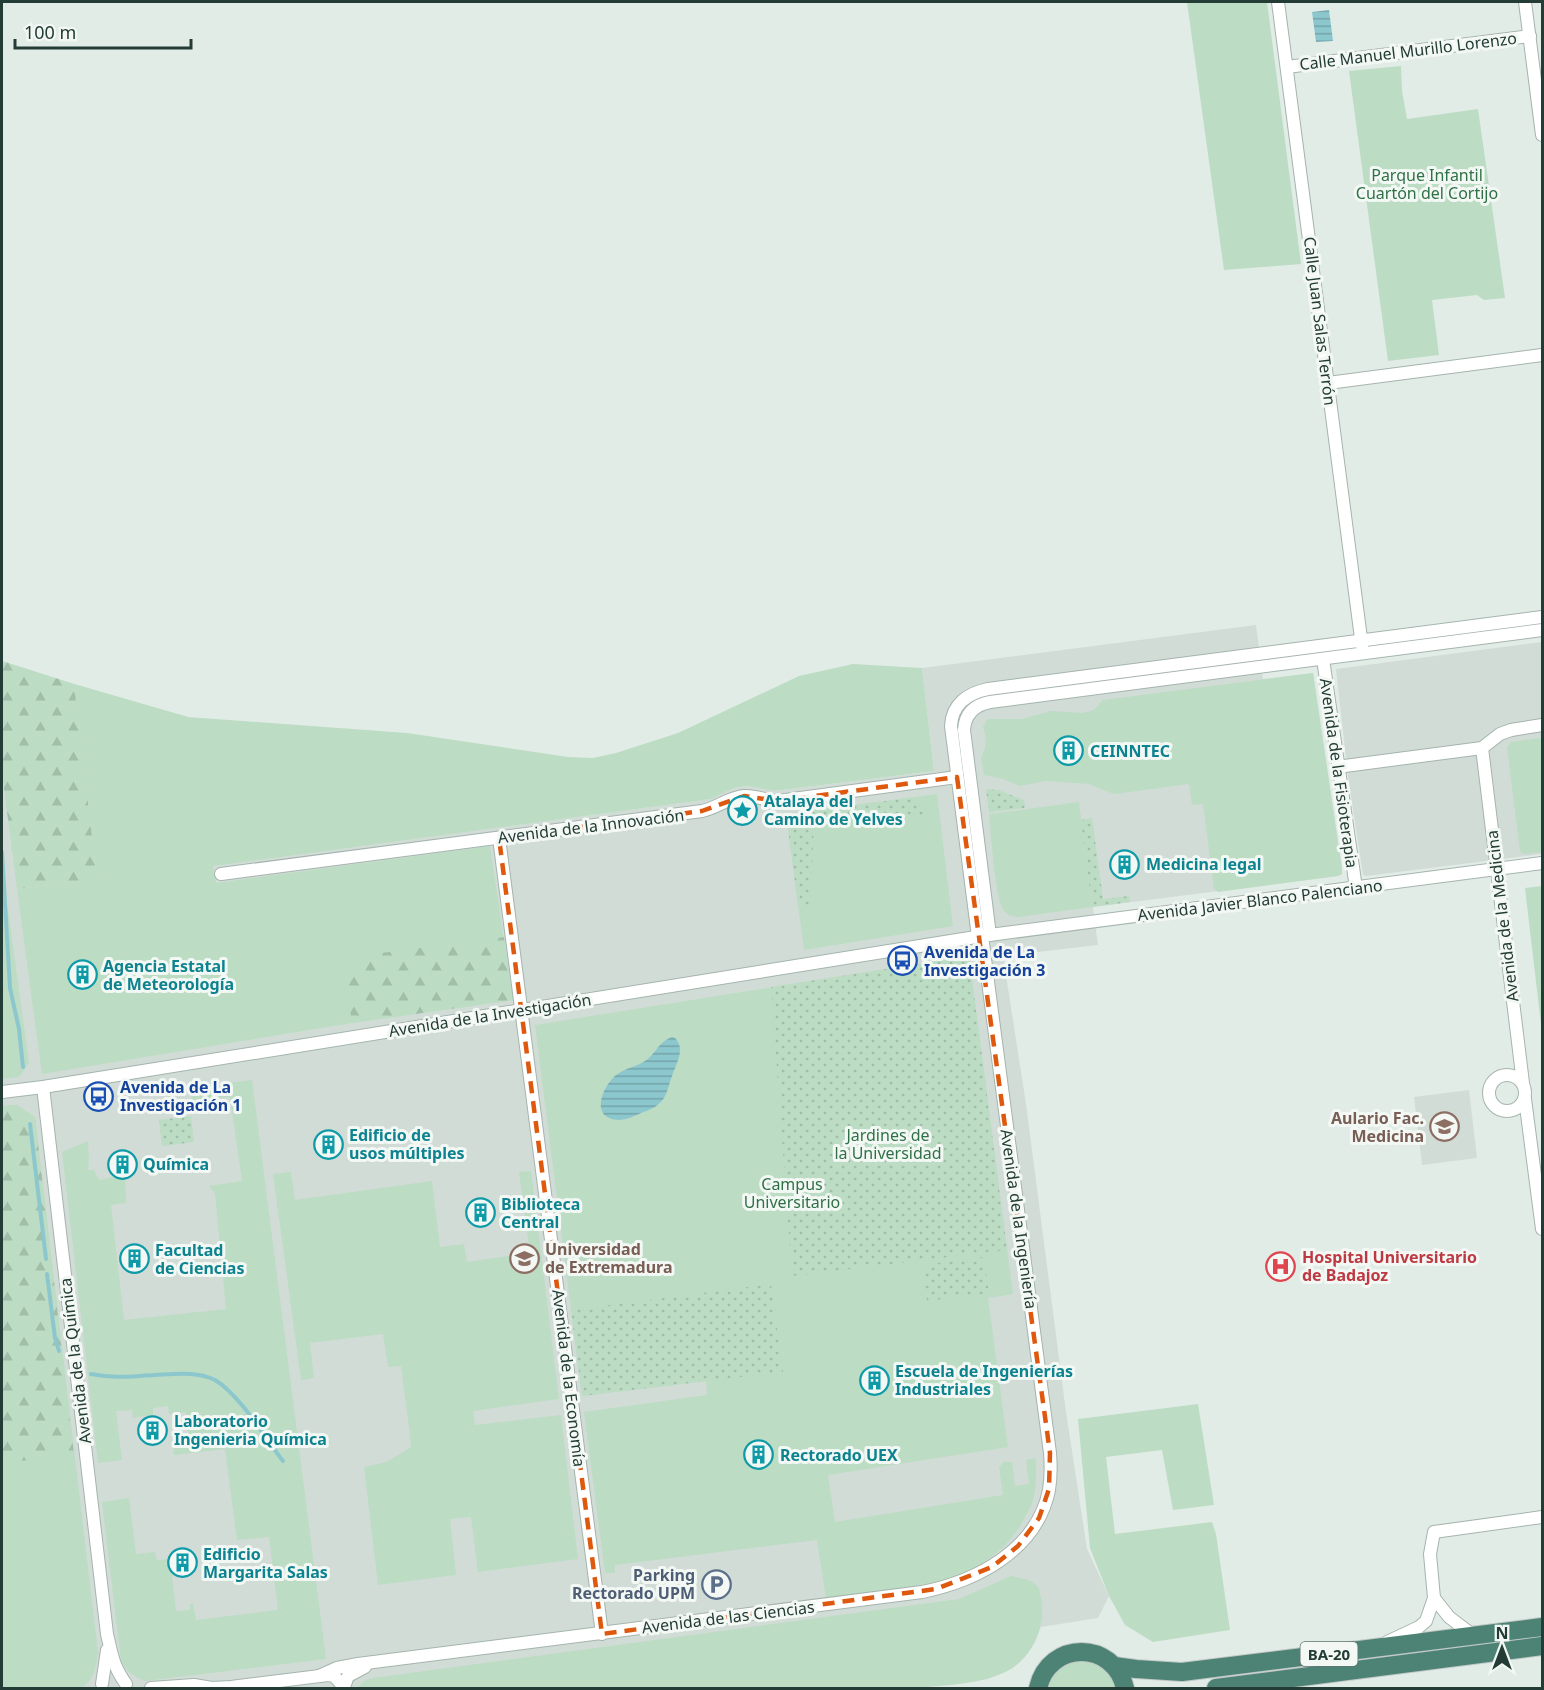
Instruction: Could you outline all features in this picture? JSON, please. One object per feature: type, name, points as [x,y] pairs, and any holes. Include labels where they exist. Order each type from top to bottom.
[{"type":"highway","name":"BA-20","points":[[1023,1689],[1039,1684],[1043,1673],[1051,1663],[1073,1652],[1088,1652],[1097,1655],[1114,1666],[1136,1670],[1182,1672],[1542,1627]]},
{"type":"highway","name":"BA-20","points":[[1216,1689],[1542,1646]]},
{"type":"highway","points":[[1114,1666],[1122,1677],[1125,1689]]},
{"type":"street","name":"Calle Juan Salas Terrón","points":[[1278,2],[1363,653]]},
{"type":"street","points":[[1525,2],[1542,135]]},
{"type":"street","name":"Calle Manuel Murillo Lorenzo","points":[[1287,67],[1530,36]]},
{"type":"street","points":[[1328,382],[1542,355]]},
{"type":"street","points":[[983,936],[951,731],[952,715],[963,699],[981,690],[1542,617]]},
{"type":"street","points":[[983,936],[964,730],[966,716],[974,708],[990,702],[1542,630]]},
{"type":"street","name":"Avenida de la Fisioterapia","points":[[1323,658],[1356,888]]},
{"type":"street","points":[[1337,767],[1482,748],[1500,734],[1511,730],[1542,726]]},
{"type":"street","name":"Avenida de la Medicina","points":[[1482,748],[1522,1083]]},
{"type":"street","name":"Avenida de la Innovación","points":[[221,874],[702,811],[717,807],[731,798],[751,795],[778,801],[957,777]]},
{"type":"street","name":"Avenida de la Economía","points":[[499,838],[602,1634]]},
{"type":"street","name":"Avenida Javier Blanco Palenciano","points":[[983,936],[1542,863]]},
{"type":"street","name":"Avenida de la Investigación","points":[[2,1092],[983,936]]},
{"type":"street","name":"Avenida de la Ingeniería","points":[[983,936],[1050,1453],[1051,1477],[1046,1501]]},
{"type":"street","points":[[1525,1099],[1518,1108],[1507,1112],[1496,1108],[1489,1098],[1490,1087],[1502,1075],[1514,1076],[1522,1083],[1526,1094],[1542,1229]]},
{"type":"street","name":"Avenida de la Química","points":[[43,1087],[107,1634],[113,1663],[117,1672],[130,1687]]},
{"type":"street","name":"Avenida de las Ciencias","points":[[319,1676],[347,1666],[922,1592],[949,1586],[975,1576],[1006,1557],[1028,1535],[1046,1501]]},
{"type":"street","points":[[1372,1649],[1419,1628],[1426,1621],[1434,1598],[1430,1554],[1434,1532],[1542,1517]]},
{"type":"street","points":[[1434,1598],[1449,1617],[1474,1636]]},
{"type":"street","name":"Avenida de la Química","points":[[99,1686],[106,1663],[107,1634]]},
{"type":"street","name":"Avenida de las Ciencias","points":[[277,1689],[343,1681],[360,1669],[374,1663]]},
{"type":"street","points":[[152,1689],[194,1685],[212,1688],[231,1687],[319,1676],[334,1676],[343,1681]]},
{"type":"street","points":[[99,1686],[114,1680],[130,1687]]},
{"type":"highlighted area","points":[[957,777],[1050,1453],[1049,1489],[1039,1518],[1018,1546],[992,1567],[936,1589],[602,1634],[499,838],[702,811],[744,796],[778,801]]},
{"type":"shaded area","name":"Universidad de Extremadura","points":[[1256,625],[1263,679],[1313,673],[1342,874],[1093,907],[1098,945],[1003,956],[1026,1104],[1066,1412],[1087,1549],[1109,1596],[1098,1618],[1041,1627],[1034,1643],[1021,1661],[1011,1669],[988,1679],[914,1688],[2,1688],[2,661],[188,717],[213,865],[711,799],[741,786],[774,791],[934,771],[922,668]]},
{"type":"shaded area","points":[[1542,642],[1542,854],[1363,875],[1348,776],[1336,669]]},
{"type":"shaded area","name":"Aulario Fac. Medicina","points":[[1469,1090],[1477,1158],[1422,1165],[1414,1097]]},
{"type":"green space","points":[[1187,2],[1267,2],[1301,264],[1224,270]]},
{"type":"green space","name":"Parque Infantil Cuartón del Cortijo","points":[[1401,66],[1402,91],[1407,119],[1478,109],[1505,298],[1484,300],[1477,295],[1432,300],[1439,355],[1388,361],[1349,71]]},
{"type":"green space","points":[[2,661],[74,684],[97,879],[17,889],[2,773]]},
{"type":"green space","points":[[853,664],[922,668],[934,771],[774,791],[742,786],[711,799],[213,866],[216,883],[490,846],[513,1000],[352,1023],[42,1074],[17,889],[97,879],[74,684],[188,717],[407,733],[568,757],[593,758],[678,733],[799,676]]},
{"type":"green space","points":[[1313,673],[1342,869],[1342,874],[1338,876],[1218,892],[1214,889],[1203,804],[1192,805],[1189,784],[1114,794],[1089,784],[1046,781],[1020,786],[984,775],[981,758],[986,737],[983,727],[987,719],[1022,719],[1051,711],[1083,713],[1094,710],[1103,700]]},
{"type":"green space","points":[[1542,738],[1542,852],[1523,854],[1520,851],[1507,747],[1511,742]]},
{"type":"green space","points":[[986,789],[998,790],[1024,800],[1025,808],[989,812]]},
{"type":"green space","points":[[937,794],[953,926],[804,950],[786,814]]},
{"type":"green space","points":[[918,797],[918,808],[926,809],[926,818],[814,815],[811,905],[798,905],[786,814]]},
{"type":"green space","points":[[1079,802],[1092,907],[1018,917],[1008,914],[1002,906],[999,895],[989,814]]},
{"type":"green space","points":[[1092,818],[1103,899],[1129,896],[1130,902],[1092,907],[1081,820]]},
{"type":"green space","points":[[1542,886],[1542,1033],[1525,888]]},
{"type":"green space","points":[[8,910],[29,1063],[19,1077],[2,1079],[2,911]]},
{"type":"green space","points":[[504,937],[513,1000],[352,1023],[343,958]]},
{"type":"green space","name":"Campus Universitario","points":[[969,956],[1013,1294],[988,1298],[1008,1447],[828,1475],[835,1522],[1003,1495],[999,1467],[1004,1462],[1012,1462],[1015,1486],[1029,1484],[1026,1460],[1036,1458],[1034,1495],[1025,1517],[1009,1541],[989,1559],[965,1572],[910,1588],[882,1592],[826,1599],[817,1540],[615,1565],[615,1573],[605,1573],[584,1412],[707,1395],[706,1381],[582,1396],[535,1025]]},
{"type":"green space","name":"Jardines de la Universidad","points":[[969,956],[1007,1250],[792,1276],[771,987]]},
{"type":"green space","points":[[252,1080],[326,1659],[145,1681],[131,1673],[121,1661],[102,1502],[129,1498],[136,1554],[155,1552],[157,1560],[170,1559],[171,1567],[175,1567],[176,1575],[172,1576],[176,1611],[190,1610],[190,1604],[193,1604],[196,1620],[278,1610],[269,1537],[237,1540],[225,1449],[174,1455],[173,1445],[190,1443],[186,1412],[169,1414],[168,1406],[153,1408],[153,1415],[133,1418],[132,1410],[116,1411],[122,1460],[98,1463],[62,1152],[88,1141],[88,1170],[94,1170],[99,1180],[125,1175],[126,1203],[111,1205],[124,1320],[226,1309],[215,1194],[209,1186],[242,1181],[230,1097],[192,1101],[191,1088]]},
{"type":"green space","points":[[17,1105],[35,1117],[98,1653],[92,1677],[81,1688],[2,1688],[2,1106]]},
{"type":"green space","points":[[17,1105],[35,1117],[74,1455],[2,1463],[2,1106]]},
{"type":"green space","points":[[191,1116],[194,1142],[162,1146],[159,1120]]},
{"type":"green space","points":[[531,1171],[559,1399],[473,1411],[475,1425],[561,1415],[578,1559],[478,1572],[471,1517],[450,1519],[456,1575],[378,1585],[364,1467],[386,1462],[410,1448],[401,1366],[388,1367],[383,1334],[310,1343],[314,1378],[301,1380],[273,1174],[291,1172],[295,1200],[432,1181],[440,1247],[464,1244],[467,1262],[530,1253],[519,1172]]},
{"type":"green space","points":[[984,1257],[989,1293],[927,1301],[922,1265]]},
{"type":"green space","points":[[771,1284],[783,1372],[582,1396],[571,1310]]},
{"type":"green space","points":[[1198,1404],[1214,1505],[1173,1510],[1162,1450],[1106,1457],[1115,1534],[1212,1522],[1216,1534],[1230,1630],[1153,1642],[1125,1625],[1109,1596],[1090,1548],[1078,1419]]},
{"type":"green space","points":[[1011,1576],[1030,1581],[1039,1589],[1042,1608],[1040,1629],[1031,1648],[1018,1664],[987,1679],[914,1688],[357,1688],[365,1680],[373,1678],[959,1599]]},
{"type":"green space","points":[[1085,1660],[1106,1669],[1118,1688],[1046,1688],[1057,1671],[1065,1665]]},
{"type":"water","points":[[1329,10],[1333,41],[1316,42],[1312,12]]},
{"type":"water","points":[[672,1037],[678,1042],[680,1052],[662,1101],[651,1109],[625,1119],[610,1118],[604,1114],[601,1109],[603,1095],[606,1087],[616,1075],[645,1061],[663,1042]]},
{"type":"waterway","points":[[2,852],[10,988],[19,1029],[23,1067]]},
{"type":"waterway","points":[[30,1124],[46,1259]]},
{"type":"waterway","points":[[47,1274],[55,1338],[59,1351]]},
{"type":"waterway","points":[[91,1374],[116,1377],[186,1374],[201,1375],[215,1380],[243,1406],[283,1461]]},
{"type":"place","name":"CEINNTEC","points":[[1069,751]]},
{"type":"place","name":"Atalaya del Camino de Yelves","points":[[743,810]]},
{"type":"place","name":"Medicina legal","points":[[1125,864]]},
{"type":"place","name":"Avenida de La Investigación 3","points":[[903,961]]},
{"type":"place","name":"Agencia Estatal de Meteorología","points":[[82,975]]},
{"type":"place","name":"Avenida de La Investigación 1","points":[[99,1096]]},
{"type":"place","name":"Aulario Fac. Medicina","points":[[1445,1127]]},
{"type":"place","name":"Edificio de usos múltiples","points":[[328,1144]]},
{"type":"place","name":"Química","points":[[122,1164]]},
{"type":"place","name":"Biblioteca Central","points":[[480,1213]]},
{"type":"place","name":"Universidad de Extremadura","points":[[524,1258]]},
{"type":"place","name":"Facultad de Ciencias","points":[[134,1259]]},
{"type":"place","name":"Hospital Universitario de Badajoz","points":[[1281,1266]]},
{"type":"place","name":"Escuela de Ingenierías Industriales","points":[[874,1380]]},
{"type":"place","name":"Laboratorio Ingenieria Química","points":[[153,1430]]},
{"type":"place","name":"Rectorado UEX","points":[[759,1455]]},
{"type":"place","name":"Edificio Margarita Salas","points":[[182,1563]]},
{"type":"place","name":"Parking Rectorado UPM","points":[[716,1584]]}]
